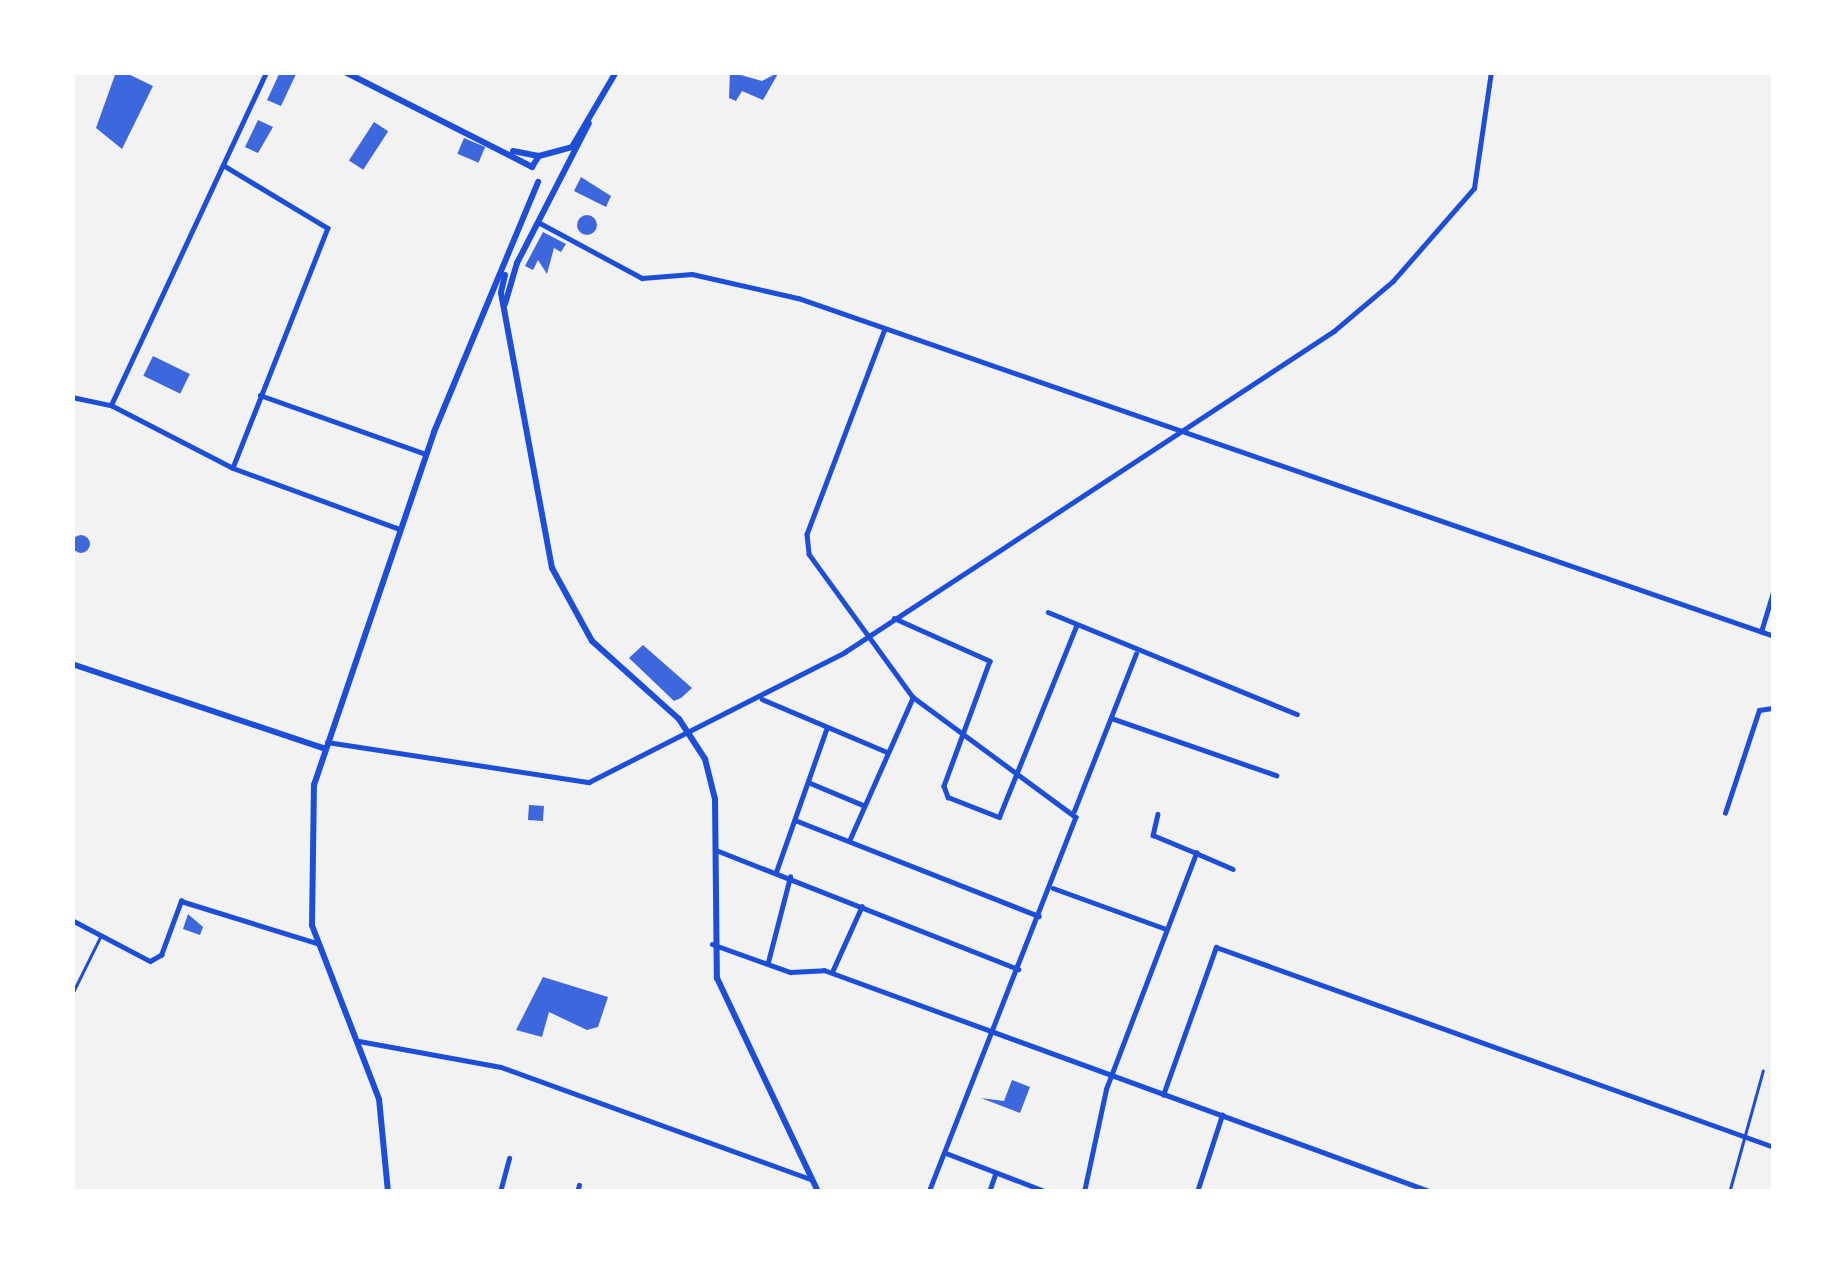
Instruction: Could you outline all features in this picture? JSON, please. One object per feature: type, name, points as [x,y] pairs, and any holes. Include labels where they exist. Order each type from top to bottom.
[{"type":"street","points":[[111,405],[266,72]]},
{"type":"street","points":[[345,72],[506,150],[532,167],[538,182],[426,454],[325,745],[309,863],[317,943],[359,1041],[382,1113],[388,1192]]},
{"type":"street","points":[[505,308],[538,222],[616,72]]},
{"type":"street","points":[[72,664],[325,745],[572,783],[607,779],[867,638],[1344,323],[1444,230],[1480,172],[1491,72]]},
{"type":"street","points":[[506,150],[556,154],[589,123]]},
{"type":"street","points":[[556,154],[564,176]]},
{"type":"street","points":[[532,167],[539,156]]},
{"type":"street","points":[[223,165],[328,228],[233,468]]},
{"type":"street","points":[[538,182],[564,176]]},
{"type":"street","points":[[538,222],[642,278],[692,274],[885,328],[1173,434],[1774,636]]},
{"type":"street","points":[[508,260],[505,308],[558,585],[597,647],[692,736],[713,785],[712,944],[728,1006],[818,1192]]},
{"type":"street","points":[[485,314],[505,308]]},
{"type":"street","points":[[885,328],[807,534],[809,554],[913,697],[961,736],[1074,811]]},
{"type":"street","points":[[260,394],[426,454]]},
{"type":"street","points":[[72,397],[111,405],[233,468],[400,529]]},
{"type":"street","points":[[1774,525],[1774,579]]},
{"type":"street","points":[[1761,632],[1774,589]]},
{"type":"street","points":[[1048,612],[1136,653],[1297,714]]},
{"type":"street","points":[[895,618],[990,661],[944,786],[948,797],[999,817],[1076,626]]},
{"type":"street","points":[[929,1192],[1051,887],[1074,811],[1136,653]]},
{"type":"street","points":[[850,841],[913,697]]},
{"type":"street","points":[[761,698],[766,707],[887,752]]},
{"type":"street","points":[[1725,813],[1759,710],[1774,708]]},
{"type":"street","points":[[1112,718],[1276,776]]},
{"type":"street","points":[[776,872],[826,730]]},
{"type":"street","points":[[808,782],[863,805]]},
{"type":"street","points":[[1158,814],[1153,835],[1233,868]]},
{"type":"street","points":[[795,820],[1039,916]]},
{"type":"street","points":[[715,850],[1018,969]]},
{"type":"street","points":[[1084,1192],[1110,1079],[1196,853]]},
{"type":"street","points":[[768,964],[790,877]]},
{"type":"street","points":[[1051,887],[1166,928]]},
{"type":"street","points":[[72,920],[155,960],[181,901],[317,943]]},
{"type":"street","points":[[831,973],[862,906]]},
{"type":"street","points":[[712,944],[768,964],[831,973],[1110,1079],[1432,1192]]},
{"type":"street","points":[[1162,1096],[1216,947],[1774,1147]]},
{"type":"street","points":[[359,1041],[501,1067],[811,1179]]},
{"type":"street","points":[[1197,1192],[1222,1115]]},
{"type":"street","points":[[946,1153],[1046,1192]]},
{"type":"street","points":[[500,1192],[509,1158]]},
{"type":"street","points":[[989,1192],[996,1173]]},
{"type":"lane","points":[[72,994],[100,937]]},
{"type":"lane","points":[[1730,1189],[1763,1070]]},
{"type":"building","points":[[124,72],[153,86],[122,149],[96,128],[115,75]]},
{"type":"building","points":[[280,72],[297,72],[281,106],[267,100]]},
{"type":"building","points":[[730,72],[762,81],[779,72],[763,100],[742,91],[736,101],[729,98]]},
{"type":"building","points":[[258,120],[273,127],[258,153],[245,147]]},
{"type":"building","points":[[374,122],[388,131],[363,170],[349,161]]},
{"type":"building","points":[[464,138],[485,147],[479,163],[457,154]]},
{"type":"building","points":[[581,177],[611,196],[606,207],[574,191]]},
{"type":"building","points":[[587,215],[597,225],[587,235],[577,225]]},
{"type":"building","points":[[543,232],[566,244],[561,252],[554,248],[547,274],[538,260],[533,270],[525,266]]},
{"type":"building","points":[[153,356],[190,374],[180,394],[143,376]]},
{"type":"building","points":[[81,535],[90,544],[81,553],[72,544]]},
{"type":"building","points":[[643,645],[692,688],[681,698],[674,701],[629,658]]},
{"type":"building","points":[[529,805],[544,806],[543,821],[528,820]]},
{"type":"building","points":[[188,914],[203,927],[200,935],[183,929]]},
{"type":"building","points":[[543,977],[608,997],[598,1027],[587,1030],[549,1012],[542,1037],[516,1030]]},
{"type":"building","points":[[1012,1080],[1030,1087],[1020,1113],[981,1098],[1004,1101]]}]
